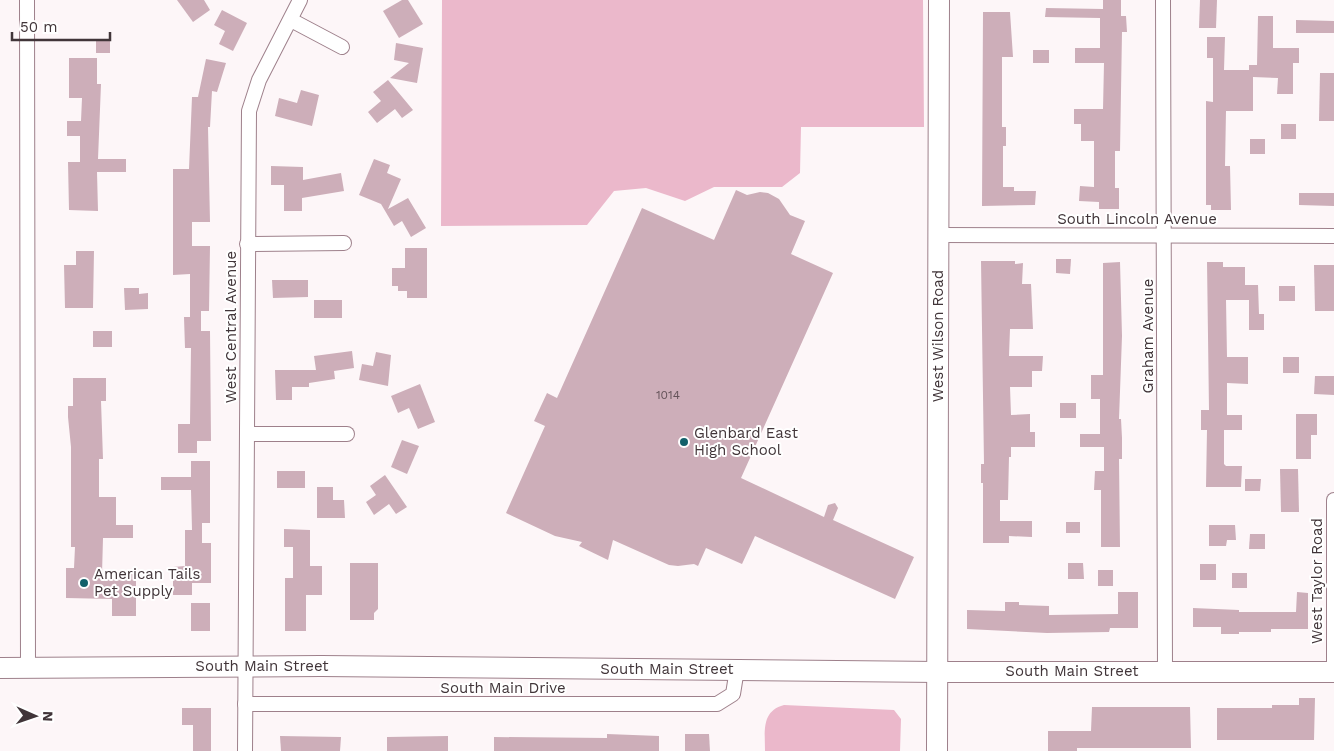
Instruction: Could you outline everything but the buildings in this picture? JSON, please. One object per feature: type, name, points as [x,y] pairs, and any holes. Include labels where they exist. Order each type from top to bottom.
[{"type":"main road","name":"West Wilson Road","points":[[937,751],[939,0]]},
{"type":"main road","name":"South Main Street","points":[[0,668],[247,666],[938,672],[1334,672]]},
{"type":"street","points":[[27,0],[28,668]]},
{"type":"street","name":"West Central Avenue","points":[[245,751],[249,111],[259,80],[300,0]]},
{"type":"street","name":"Graham Avenue","points":[[1163,0],[1165,671]]},
{"type":"street","points":[[291,20],[342,47]]},
{"type":"street","name":"South Lincoln Avenue","points":[[939,235],[1334,236]]},
{"type":"street","points":[[247,244],[344,244]]},
{"type":"street","points":[[247,434],[347,434]]},
{"type":"street","name":"West Taylor Road","points":[[1334,500],[1334,662]]},
{"type":"street","name":"South Main Drive","points":[[245,704],[717,704],[733,694],[737,669]]},
{"type":"shaded area","points":[[442,0],[923,0],[924,127],[801,127],[800,173],[782,187],[714,187],[685,201],[646,188],[614,191],[587,225],[441,226]]},
{"type":"shaded area","points":[[784,705],[894,710],[901,719],[900,751],[765,751],[765,730],[768,717],[771,712]]},
{"type":"place","name":"Glenbard East High School","points":[[684,442]]},
{"type":"place","name":"American Tails Pet Supply","points":[[84,583]]}]
